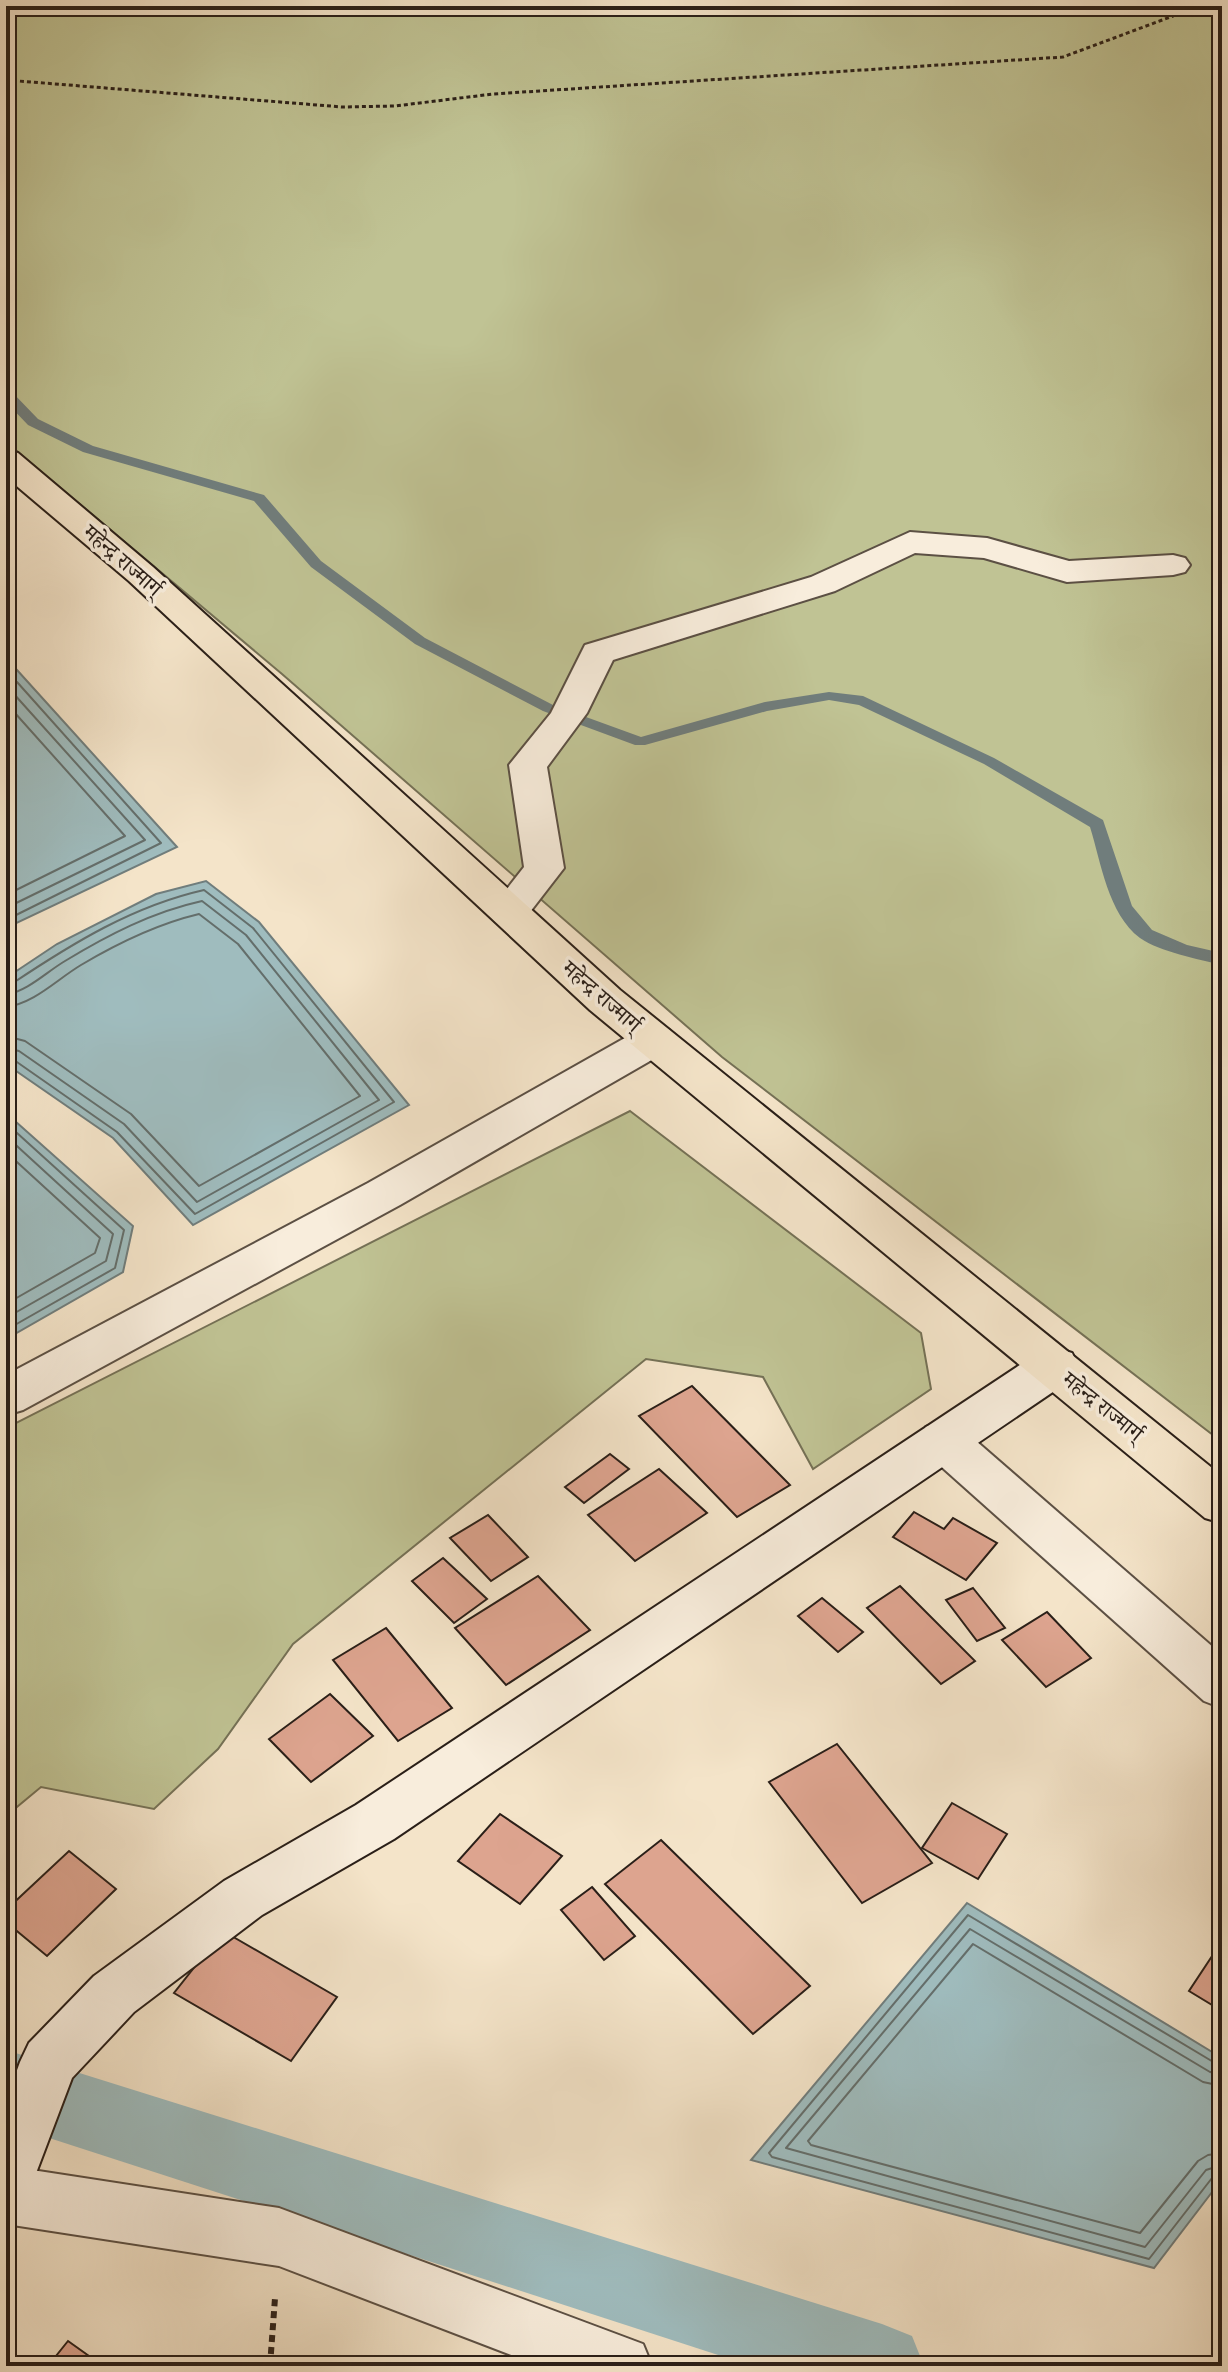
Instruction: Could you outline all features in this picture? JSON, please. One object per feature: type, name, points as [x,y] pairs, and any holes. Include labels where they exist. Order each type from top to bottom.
[{"type":"highway","name":"महेन्द्र राज्मार्ग्","points":[[6,460],[141,574],[509,912],[654,1040],[1222,1504]]},
{"type":"street","points":[[509,912],[544,868],[528,765],[558,732],[576,704],[598,653],[823,584],[910,542],[987,548],[1067,572],[1173,565]]},
{"type":"street","points":[[6,1397],[384,1194],[654,1040]]},
{"type":"street","points":[[6,2177],[49,2062],[114,1994],[243,1898],[375,1822],[1055,1366]]},
{"type":"street","points":[[943,1440],[1222,1686]]},
{"type":"street","points":[[6,2195],[279,2237],[621,2366]]},
{"type":"path","points":[[6,80],[342,107],[395,106],[493,94],[1063,57],[1173,16],[1189,6]]},
{"type":"path","points":[[270,2366],[279,2237]]},
{"type":"green space","points":[[6,6],[1222,6],[1222,1442],[722,1057],[282,674],[6,442]]},
{"type":"green space","points":[[630,1111],[921,1333],[931,1389],[813,1469],[763,1377],[646,1359],[293,1644],[218,1749],[154,1809],[41,1787],[6,1816],[6,1428]]},
{"type":"water","points":[[17,670],[177,847],[6,928],[6,674]]},
{"type":"water","points":[[206,881],[259,922],[409,1105],[193,1225],[113,1138],[6,1064],[6,978],[57,944],[156,894]]},
{"type":"water","points":[[6,1113],[133,1226],[123,1272],[6,1339]]},
{"type":"water","points":[[967,1903],[1222,2058],[1222,2179],[1154,2268],[751,2160]]},
{"type":"building","points":[[692,1386],[790,1485],[737,1517],[639,1416]]},
{"type":"building","points":[[610,1454],[629,1469],[584,1503],[565,1487]]},
{"type":"building","points":[[659,1469],[707,1513],[635,1561],[588,1515]]},
{"type":"building","points":[[914,1512],[944,1529],[953,1518],[997,1543],[966,1580],[893,1537]]},
{"type":"building","points":[[488,1515],[528,1557],[491,1581],[450,1538]]},
{"type":"building","points":[[443,1558],[487,1599],[454,1623],[412,1581]]},
{"type":"building","points":[[538,1576],[590,1630],[506,1685],[455,1628]]},
{"type":"building","points":[[900,1586],[975,1661],[941,1684],[867,1608]]},
{"type":"building","points":[[973,1588],[1005,1628],[977,1641],[946,1600]]},
{"type":"building","points":[[822,1598],[863,1632],[838,1652],[798,1616]]},
{"type":"building","points":[[1047,1612],[1091,1658],[1046,1687],[1002,1640]]},
{"type":"building","points":[[386,1628],[452,1708],[398,1741],[333,1660]]},
{"type":"building","points":[[330,1694],[373,1736],[311,1782],[269,1739]]},
{"type":"building","points":[[837,1744],[932,1863],[862,1903],[769,1782]]},
{"type":"building","points":[[952,1803],[1007,1834],[978,1879],[922,1848]]},
{"type":"building","points":[[500,1814],[562,1856],[520,1904],[458,1861]]},
{"type":"building","points":[[661,1840],[810,1986],[753,2034],[605,1884]]},
{"type":"building","points":[[69,1851],[116,1889],[47,1956],[6,1922],[6,1910]]},
{"type":"building","points":[[592,1887],[635,1936],[604,1960],[561,1910]]},
{"type":"building","points":[[223,1931],[337,1997],[291,2061],[174,1993]]},
{"type":"building","points":[[1222,1941],[1222,2011],[1189,1991]]},
{"type":"building","points":[[68,2341],[103,2366],[48,2366]]},
{"type":"waterway","points":[[6,394],[33,422],[88,449],[259,498],[316,564],[420,641],[548,708],[640,742],[765,707],[829,696],[863,701],[989,761],[1097,824],[1124,908],[1146,934],[1182,949],[1222,959]]},
{"type":"waterway","points":[[6,2087],[882,2366]]}]
